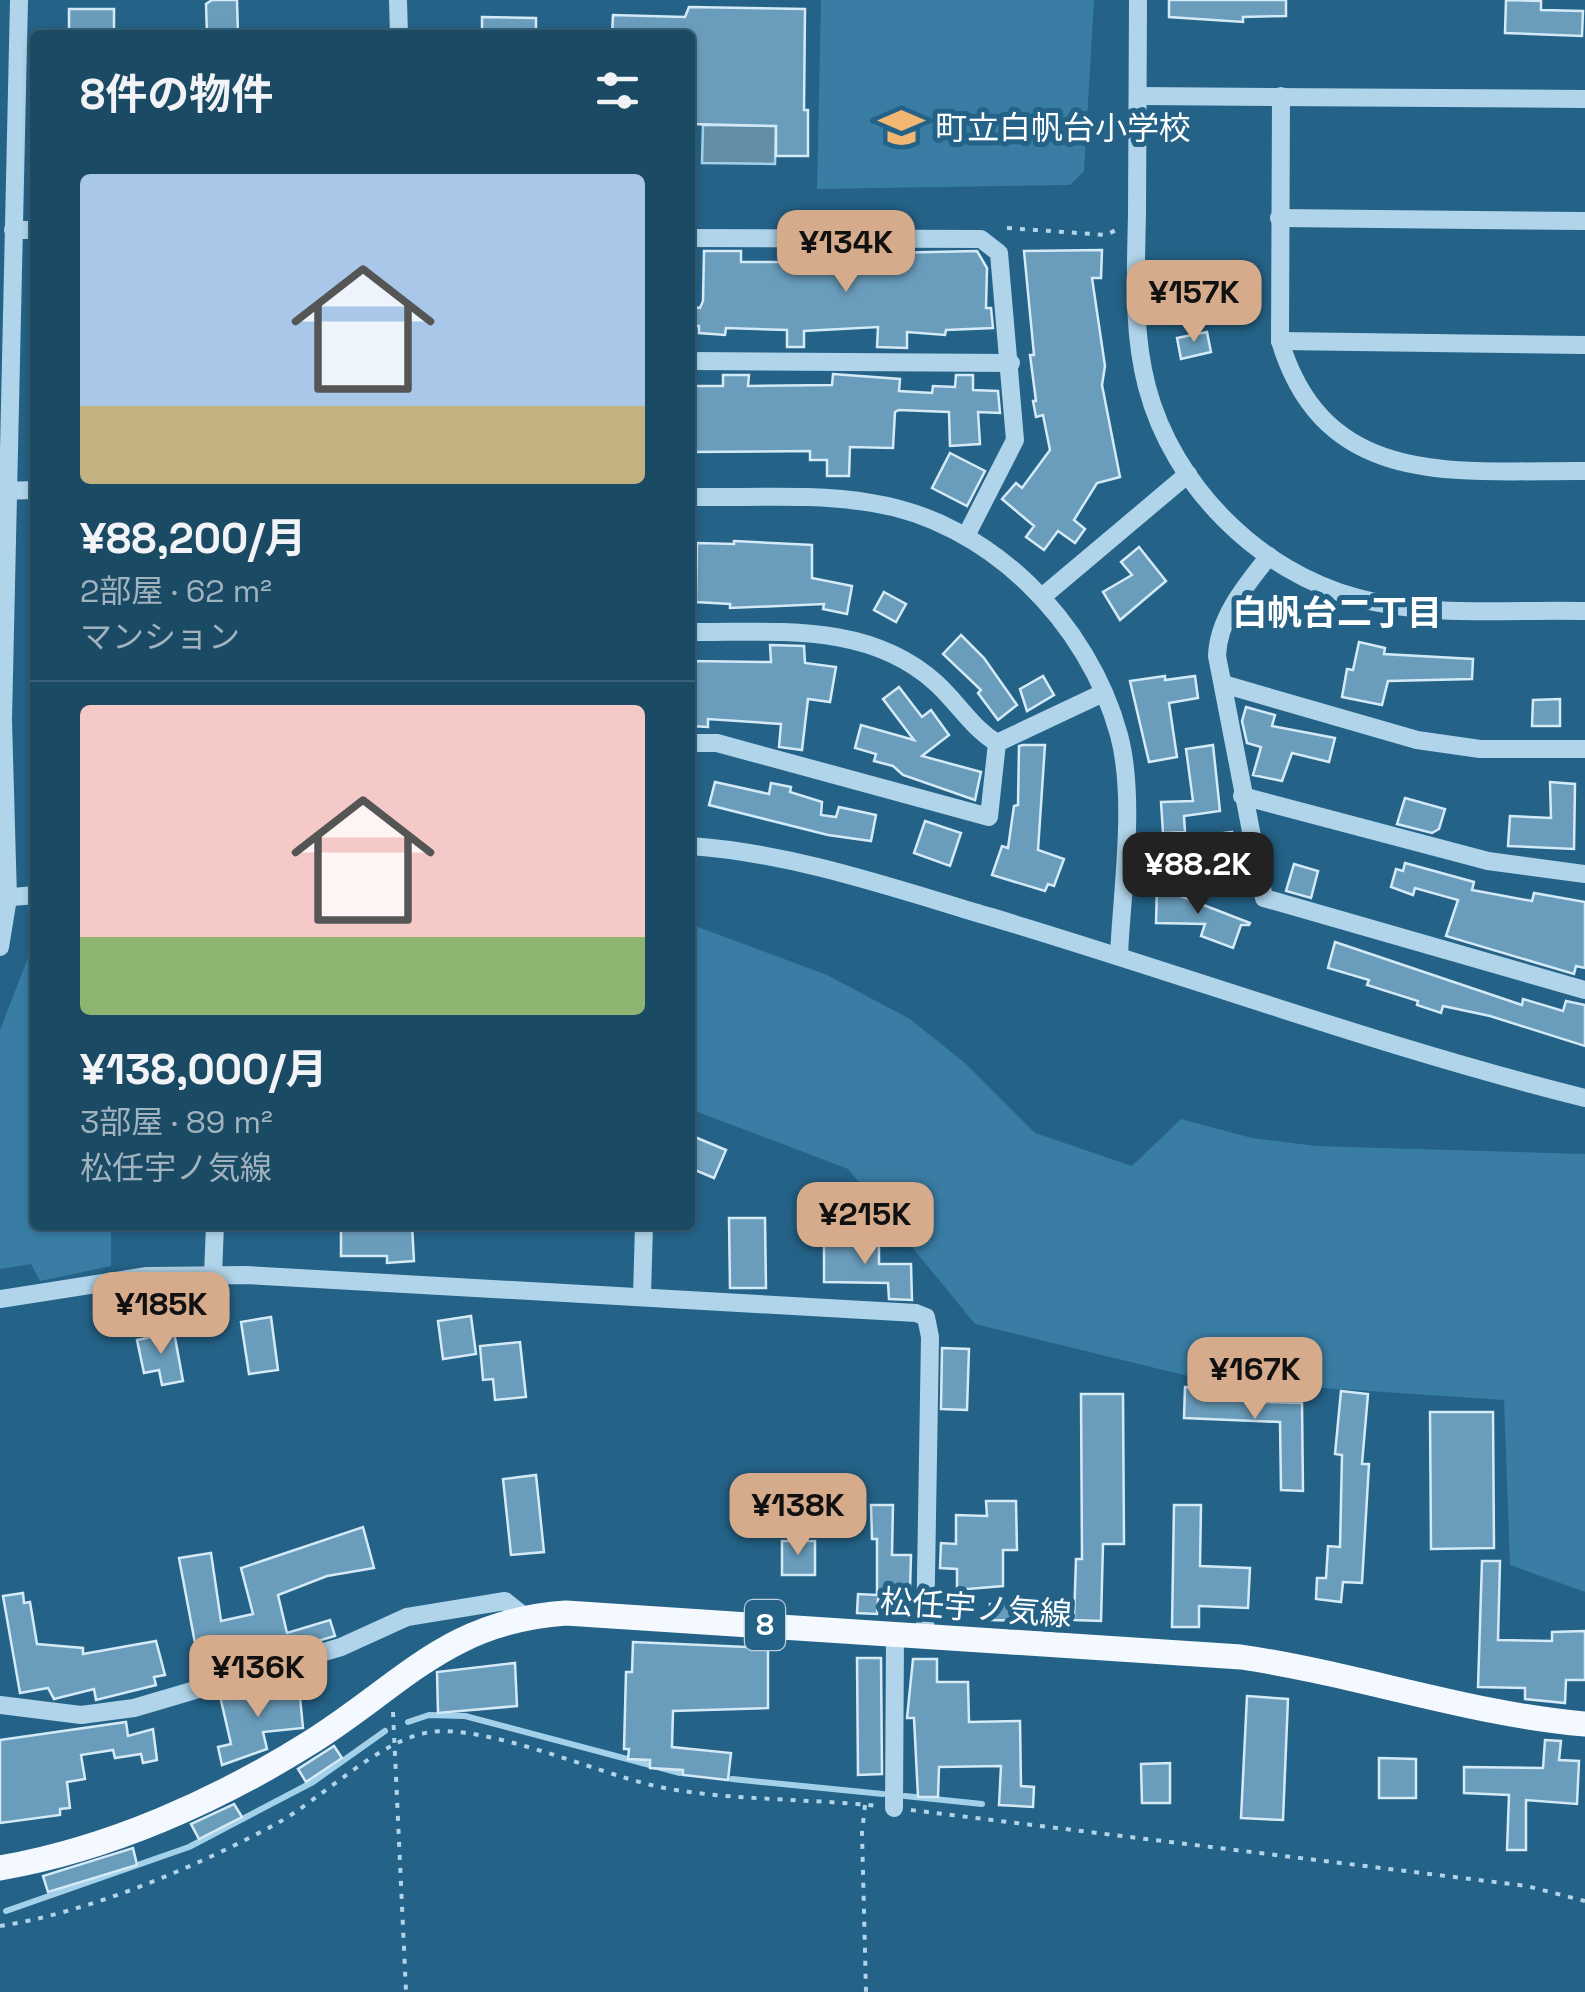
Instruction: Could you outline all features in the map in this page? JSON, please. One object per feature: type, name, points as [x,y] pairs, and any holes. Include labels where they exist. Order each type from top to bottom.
[{"type":"main road","name":"松任宇ノ気線","points":[[0,1868],[143,1827],[250,1778],[314,1740],[428,1656],[470,1634],[524,1616],[566,1613],[1241,1657],[1302,1666],[1465,1706],[1585,1724]]},
{"type":"street","points":[[0,947],[4,898],[4,490],[19,0]]},
{"type":"street","points":[[398,0],[398,30]]},
{"type":"street","points":[[1138,0],[1136,328],[1147,387],[1161,428],[1188,474],[1221,516],[1269,556],[1318,584],[1358,598],[1406,607],[1585,611]]},
{"type":"street","points":[[1138,96],[1585,99]]},
{"type":"street","points":[[1280,96],[1280,342],[1291,378],[1322,421],[1360,450],[1407,466],[1585,471]]},
{"type":"street","points":[[1279,218],[1585,221]]},
{"type":"street","points":[[13,230],[30,230]]},
{"type":"street","points":[[695,238],[982,238],[1000,253],[1015,440],[966,536]]},
{"type":"street","points":[[1280,342],[1585,345]]},
{"type":"street","points":[[695,361],[1011,363]]},
{"type":"street","points":[[1042,598],[1188,474]]},
{"type":"street","points":[[4,490],[30,490]]},
{"type":"street","points":[[695,497],[873,503],[905,510],[966,536],[1004,562],[1042,598],[1073,637],[1104,693],[1120,738],[1125,805],[1119,955]]},
{"type":"street","points":[[1269,556],[1218,637],[1242,796],[1264,898],[1585,990]]},
{"type":"street","points":[[695,632],[813,633],[848,637],[893,652],[936,683],[978,731],[997,743]]},
{"type":"street","points":[[1223,684],[1418,740],[1480,749],[1585,749]]},
{"type":"street","points":[[997,743],[1104,693]]},
{"type":"street","points":[[695,743],[717,743],[989,817],[997,743]]},
{"type":"street","points":[[1242,796],[1488,861],[1585,874]]},
{"type":"street","points":[[695,847],[795,861],[1119,955],[1466,1066],[1585,1098]]},
{"type":"street","points":[[4,898],[30,895]]},
{"type":"street","points":[[213,1275],[215,1230]]},
{"type":"street","points":[[642,1295],[644,1230]]},
{"type":"street","points":[[0,1299],[148,1276],[213,1275],[876,1308],[926,1317],[930,1379],[924,1638]]},
{"type":"street","points":[[0,1705],[81,1715],[134,1708],[341,1647],[408,1616],[505,1601],[524,1616]]},
{"type":"street","points":[[894,1808],[895,1635]]},
{"type":"path","points":[[1007,228],[1106,235],[1118,229]]},
{"type":"path","points":[[392,1684],[406,1992]]},
{"type":"path","points":[[0,1926],[58,1912],[224,1850],[332,1790],[376,1753],[431,1732],[483,1738],[655,1786],[894,1808],[1527,1886],[1585,1901]]},
{"type":"path","points":[[866,1805],[862,1833],[866,1992]]},
{"type":"shaded area","points":[[821,0],[1094,0],[1084,171],[1070,185],[817,189]]},
{"type":"shaded area","points":[[703,125],[776,126],[775,164],[702,163]]},
{"type":"shaded area","points":[[695,926],[827,975],[910,1019],[966,1064],[1035,1133],[1132,1166],[1181,1119],[1252,1138],[1316,1146],[1585,1154],[1585,1592],[1510,1565],[1504,1400],[1204,1380],[975,1324],[848,1169],[695,1111]]},
{"type":"shaded area","points":[[30,953],[30,1230],[111,1230],[111,1266],[40,1281],[31,1264],[0,1269],[0,1030]]},
{"type":"building","points":[[212,0],[237,0],[238,30],[207,30],[206,4]]},
{"type":"building","points":[[1169,0],[1286,0],[1286,16],[1243,17],[1243,22],[1169,17]]},
{"type":"building","points":[[1506,0],[1541,1],[1541,10],[1583,11],[1582,36],[1505,33]]},
{"type":"building","points":[[689,7],[805,9],[804,110],[808,110],[808,156],[776,156],[776,126],[695,124],[695,30],[612,30],[613,15],[685,17]]},
{"type":"building","points":[[69,9],[114,9],[114,30],[69,30]]},
{"type":"building","points":[[482,17],[536,18],[536,30],[482,30]]},
{"type":"building","points":[[1102,250],[1101,278],[1092,278],[1105,366],[1102,385],[1120,477],[1097,483],[1074,520],[1085,529],[1075,543],[1058,531],[1044,550],[1026,537],[1034,526],[1002,499],[1016,483],[1022,488],[1050,450],[1043,415],[1036,417],[1033,401],[1030,355],[1034,355],[1024,251]]},
{"type":"building","points":[[704,251],[741,251],[741,262],[780,262],[780,258],[833,259],[833,251],[850,251],[850,261],[884,262],[884,253],[977,251],[987,268],[986,308],[991,308],[993,328],[946,330],[945,335],[907,332],[907,348],[877,347],[878,327],[804,331],[804,347],[787,347],[787,330],[726,328],[725,335],[699,333],[695,307],[700,308]]},
{"type":"building","points":[[1207,332],[1211,352],[1181,359],[1177,338]]},
{"type":"building","points":[[833,374],[900,379],[899,391],[932,393],[933,386],[955,387],[956,375],[973,375],[973,390],[998,391],[1000,413],[978,412],[980,444],[950,446],[949,412],[899,410],[895,412],[893,448],[850,447],[849,476],[827,476],[827,460],[810,460],[810,451],[695,452],[695,386],[723,386],[723,375],[749,375],[748,386],[832,385]]},
{"type":"building","points":[[950,453],[985,471],[967,506],[932,488]]},
{"type":"building","points":[[697,543],[812,545],[812,578],[852,586],[847,614],[823,609],[824,604],[730,608],[730,604],[696,602]]},
{"type":"building","points":[[1139,547],[1166,581],[1120,620],[1103,592],[1132,575],[1121,562]]},
{"type":"building","points":[[884,592],[906,604],[896,622],[874,610]]},
{"type":"building","points":[[961,635],[984,658],[1017,705],[998,720],[978,693],[981,690],[943,654]]},
{"type":"building","points":[[1359,642],[1385,648],[1384,654],[1473,659],[1472,679],[1388,681],[1382,705],[1342,697],[1347,669],[1353,670]]},
{"type":"building","points":[[770,645],[804,646],[805,663],[836,667],[830,702],[808,699],[802,750],[779,747],[781,724],[708,719],[708,727],[695,726],[695,661],[771,662]]},
{"type":"building","points":[[1043,676],[1054,695],[1027,711],[1020,689]]},
{"type":"building","points":[[1165,676],[1165,680],[1195,676],[1198,698],[1169,703],[1177,757],[1149,762],[1130,681]]},
{"type":"building","points":[[899,687],[922,717],[931,710],[949,735],[922,756],[981,772],[975,800],[903,775],[893,766],[874,761],[876,754],[855,748],[861,725],[914,740],[883,699]]},
{"type":"building","points":[[1560,699],[1560,726],[1532,726],[1533,700]]},
{"type":"building","points":[[1246,707],[1275,715],[1272,726],[1335,738],[1329,762],[1292,753],[1282,781],[1253,775],[1261,747],[1247,743],[1242,721]]},
{"type":"building","points":[[1045,745],[1038,850],[1064,859],[1054,886],[1048,884],[1045,891],[992,875],[1002,846],[1008,848],[1014,806],[1018,805],[1019,746]]},
{"type":"building","points":[[1213,745],[1220,811],[1184,816],[1185,832],[1163,833],[1161,802],[1193,801],[1186,749]]},
{"type":"building","points":[[715,782],[769,794],[771,783],[791,787],[790,792],[822,802],[821,815],[836,817],[839,807],[876,815],[871,841],[828,835],[709,805]]},
{"type":"building","points":[[1550,782],[1575,784],[1574,849],[1508,846],[1510,816],[1551,818]]},
{"type":"building","points":[[1405,798],[1445,809],[1439,829],[1432,833],[1397,824]]},
{"type":"building","points":[[925,821],[961,833],[950,866],[914,853]]},
{"type":"building","points":[[1232,832],[1238,881],[1229,882],[1229,890],[1199,893],[1195,852],[1218,850],[1216,834]]},
{"type":"building","points":[[1405,863],[1474,882],[1472,890],[1532,901],[1534,893],[1585,902],[1585,968],[1576,966],[1574,974],[1446,936],[1458,900],[1415,888],[1413,895],[1391,887],[1396,869],[1403,871]]},
{"type":"building","points":[[1294,864],[1318,871],[1311,898],[1286,891]]},
{"type":"building","points":[[1157,887],[1250,923],[1241,925],[1233,948],[1201,936],[1205,924],[1156,923]]},
{"type":"building","points":[[1335,942],[1522,1005],[1523,999],[1563,1011],[1566,1001],[1585,1005],[1585,1046],[1490,1016],[1443,1006],[1441,1013],[1417,1005],[1418,1001],[1367,985],[1369,980],[1328,968]]},
{"type":"building","points":[[695,1137],[726,1150],[714,1178],[695,1170]]},
{"type":"building","points":[[729,1218],[765,1218],[766,1288],[730,1288]]},
{"type":"building","points":[[341,1230],[412,1230],[414,1261],[387,1263],[387,1256],[341,1256]]},
{"type":"building","points":[[824,1240],[879,1240],[879,1264],[911,1264],[912,1300],[889,1299],[888,1283],[824,1282]]},
{"type":"building","points":[[471,1316],[476,1354],[443,1359],[438,1321]]},
{"type":"building","points":[[271,1317],[278,1370],[249,1374],[241,1322]]},
{"type":"building","points":[[174,1332],[183,1381],[162,1385],[159,1370],[144,1373],[137,1340]]},
{"type":"building","points":[[520,1342],[526,1397],[495,1400],[493,1379],[483,1380],[480,1346]]},
{"type":"building","points":[[942,1348],[969,1349],[967,1410],[941,1409]]},
{"type":"building","points":[[1185,1387],[1260,1390],[1259,1402],[1302,1403],[1303,1491],[1281,1490],[1280,1422],[1184,1418]]},
{"type":"building","points":[[1341,1391],[1368,1394],[1362,1464],[1369,1464],[1362,1583],[1343,1582],[1341,1602],[1316,1599],[1317,1578],[1326,1578],[1328,1546],[1340,1547],[1342,1455],[1335,1454]]},
{"type":"building","points":[[1081,1394],[1123,1394],[1124,1544],[1103,1544],[1101,1621],[1074,1620],[1076,1559],[1082,1559]]},
{"type":"building","points":[[1430,1412],[1493,1412],[1494,1548],[1431,1549]]},
{"type":"building","points":[[536,1475],[544,1552],[511,1555],[503,1479]]},
{"type":"building","points":[[986,1501],[1016,1501],[1017,1550],[1003,1550],[1003,1586],[957,1590],[957,1569],[940,1568],[941,1543],[956,1544],[956,1515],[987,1516]]},
{"type":"building","points":[[871,1505],[893,1505],[892,1555],[911,1555],[910,1589],[892,1589],[892,1599],[878,1599],[877,1614],[857,1613],[858,1594],[877,1595],[877,1539],[872,1539]]},
{"type":"building","points":[[1174,1505],[1201,1505],[1200,1566],[1250,1568],[1248,1608],[1199,1606],[1199,1627],[1172,1627]]},
{"type":"building","points":[[363,1527],[374,1568],[327,1576],[278,1595],[287,1633],[330,1620],[335,1636],[201,1675],[179,1558],[211,1553],[221,1621],[253,1614],[241,1568]]},
{"type":"building","points":[[782,1541],[815,1541],[815,1575],[782,1575]]},
{"type":"building","points":[[1482,1561],[1500,1561],[1498,1640],[1552,1641],[1552,1632],[1585,1631],[1585,1680],[1566,1680],[1565,1703],[1525,1699],[1525,1688],[1478,1687]]},
{"type":"building","points":[[23,1593],[24,1603],[30,1602],[37,1644],[83,1648],[83,1654],[156,1641],[165,1675],[154,1677],[156,1685],[96,1700],[94,1689],[54,1699],[48,1688],[20,1693],[3,1596]]},
{"type":"building","points":[[990,1604],[1029,1605],[1029,1621],[990,1620]]},
{"type":"building","points":[[633,1642],[768,1648],[768,1708],[673,1711],[672,1747],[731,1753],[728,1780],[683,1775],[683,1770],[650,1768],[650,1760],[628,1759],[629,1749],[624,1749],[626,1672],[632,1672]]},
{"type":"building","points":[[857,1658],[881,1658],[882,1774],[858,1775]]},
{"type":"building","points":[[913,1659],[937,1659],[937,1682],[968,1682],[969,1722],[1020,1721],[1021,1786],[1034,1787],[1033,1807],[999,1805],[1001,1766],[939,1767],[938,1797],[918,1797],[914,1718],[907,1718]]},
{"type":"building","points":[[515,1663],[517,1706],[438,1713],[437,1672]]},
{"type":"building","points":[[299,1687],[303,1728],[263,1732],[267,1749],[222,1765],[218,1747],[231,1744],[220,1696]]},
{"type":"building","points":[[1247,1696],[1288,1699],[1283,1820],[1241,1818]]},
{"type":"building","points":[[126,1722],[128,1736],[153,1729],[157,1760],[143,1763],[141,1754],[115,1758],[113,1750],[81,1755],[85,1779],[67,1782],[70,1808],[60,1809],[60,1815],[0,1823],[0,1740]]},
{"type":"building","points":[[1545,1740],[1561,1741],[1559,1760],[1579,1761],[1577,1804],[1526,1800],[1526,1850],[1507,1850],[1509,1795],[1464,1793],[1464,1767],[1543,1768]]},
{"type":"building","points":[[334,1746],[342,1758],[306,1782],[298,1769]]},
{"type":"building","points":[[1379,1758],[1416,1759],[1416,1798],[1379,1798]]},
{"type":"building","points":[[1170,1763],[1170,1803],[1142,1803],[1141,1764]]},
{"type":"building","points":[[234,1804],[242,1817],[199,1839],[191,1824]]},
{"type":"building","points":[[133,1848],[137,1865],[48,1892],[43,1876]]},
{"type":"waterway","points":[[408,1722],[429,1715],[465,1716],[680,1773]]},
{"type":"waterway","points":[[6,1911],[189,1847],[313,1782],[385,1731]]},
{"type":"waterway","points":[[732,1779],[883,1794]]},
{"type":"waterway","points":[[905,1796],[982,1804]]},
{"type":"place","name":"町立白帆台小学校","points":[[902,128]]},
{"type":"district","name":"白帆台二丁目","points":[[1337,613]]}]
